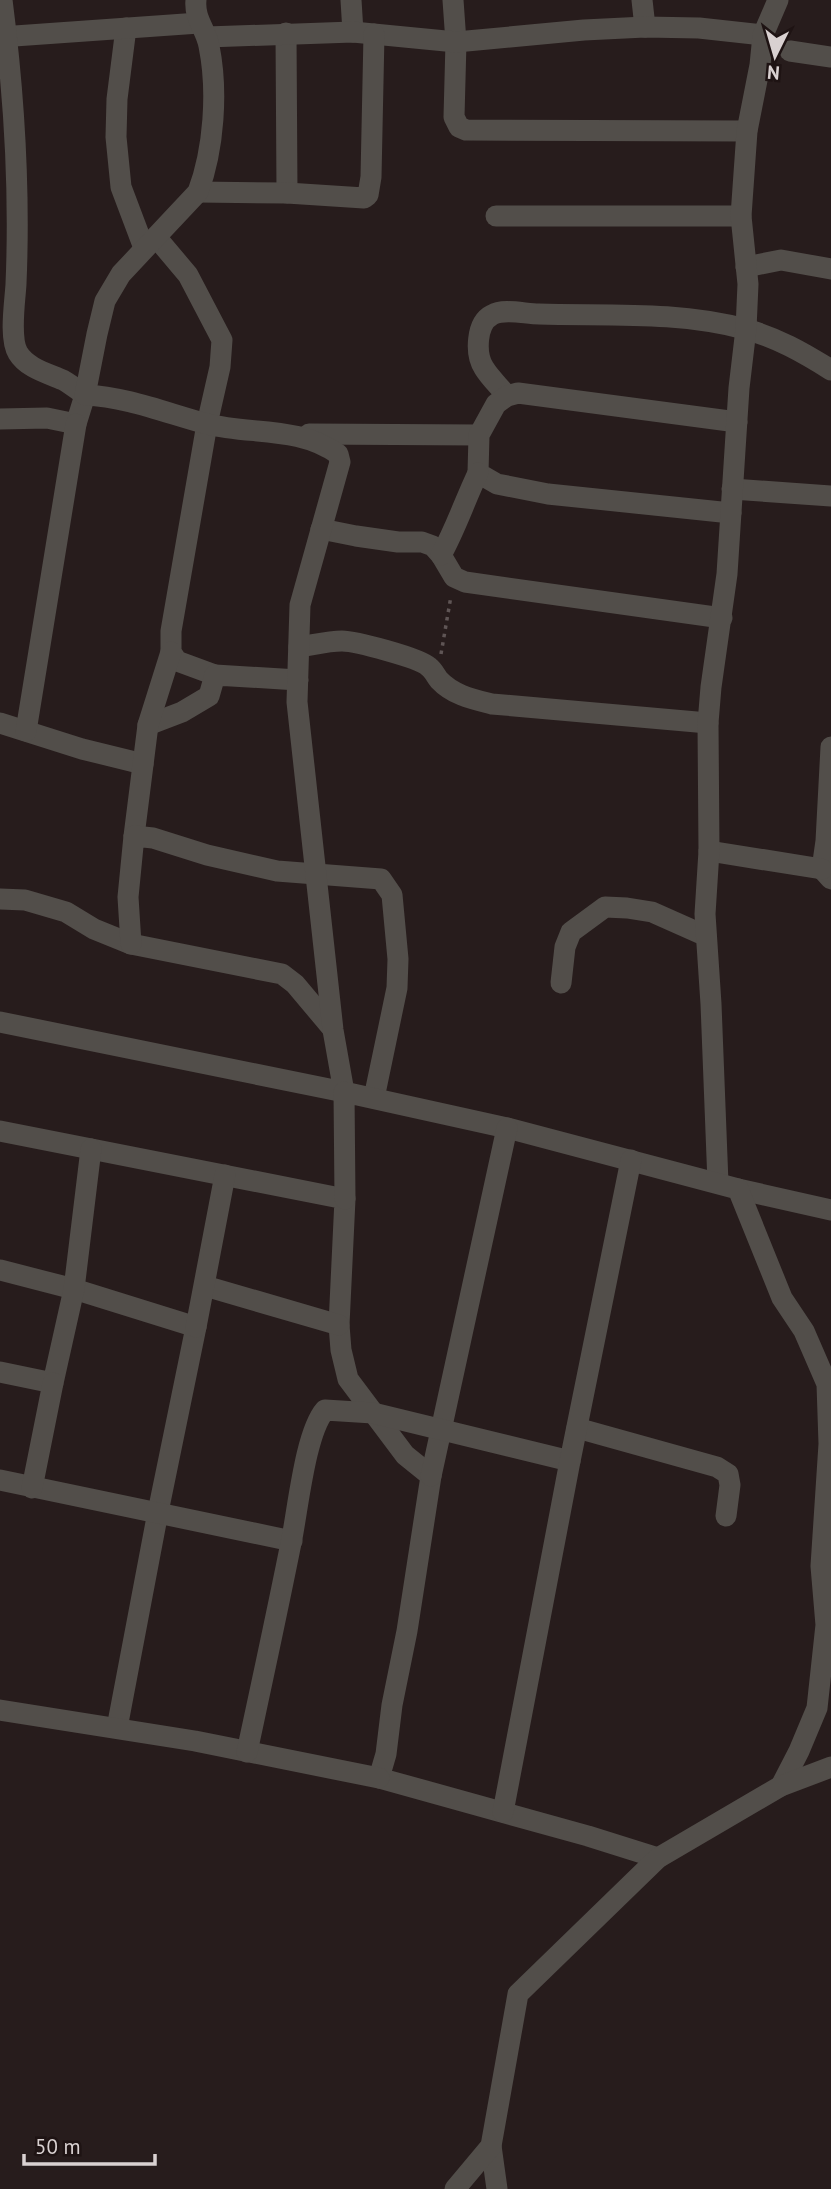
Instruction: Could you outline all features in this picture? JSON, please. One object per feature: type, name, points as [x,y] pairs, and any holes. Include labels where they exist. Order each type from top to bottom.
[{"type":"street","points":[[2,0],[16,172],[13,341],[25,363],[85,395],[126,400],[226,428],[295,434],[479,435]]},
{"type":"street","points":[[26,731],[76,424],[85,395],[105,301],[121,274],[198,192],[209,155],[214,88],[203,30],[195,9],[196,0]]},
{"type":"street","points":[[198,192],[287,193],[363,198],[368,195],[371,177],[363,33],[351,0]]},
{"type":"street","points":[[453,0],[456,42],[454,117],[459,127],[466,130],[747,131]]},
{"type":"street","points":[[642,0],[645,27]]},
{"type":"street","points":[[778,0],[764,35],[747,131],[741,215],[748,284],[746,329],[727,574],[708,723],[709,851],[705,914],[728,1186],[782,1298],[804,1331],[829,1382],[829,1444],[821,1566],[826,1625],[817,1708],[781,1786]]},
{"type":"street","points":[[3,36],[126,28],[363,33],[456,42],[645,27],[699,28],[764,35]]},
{"type":"street","points":[[126,28],[117,99],[116,137],[121,187],[150,243],[188,275],[222,340],[220,367],[207,424],[171,631],[170,652],[148,724],[128,897],[131,944]]},
{"type":"street","points":[[286,33],[287,193]]},
{"type":"street","points":[[790,51],[831,57]]},
{"type":"street","points":[[496,216],[741,215]]},
{"type":"street","points":[[746,267],[781,260],[831,269]]},
{"type":"street","points":[[507,396],[482,366],[478,349],[481,326],[490,315],[500,312],[682,318],[746,329],[797,349],[831,370]]},
{"type":"street","points":[[441,555],[457,528],[465,501],[478,473],[479,435],[496,404],[507,396],[530,394],[737,422]]},
{"type":"street","points":[[0,419],[47,418],[76,424]]},
{"type":"street","points":[[295,434],[324,444],[338,454],[340,462],[300,605],[297,702],[333,1030],[344,1092],[345,1199],[338,1325],[341,1350],[348,1379],[405,1455],[431,1476]]},
{"type":"street","points":[[478,473],[497,484],[548,494],[730,513]]},
{"type":"street","points":[[732,489],[831,496]]},
{"type":"street","points":[[321,529],[356,537],[422,542],[433,546],[454,577],[465,582],[722,618]]},
{"type":"street","points":[[299,647],[344,641],[372,646],[416,660],[430,667],[437,678],[452,691],[492,704],[708,723]]},
{"type":"street","points":[[170,652],[177,661],[215,675],[298,680]]},
{"type":"street","points":[[148,724],[182,712],[209,696],[215,675]]},
{"type":"street","points":[[0,723],[82,749],[143,764]]},
{"type":"street","points":[[709,851],[827,874],[831,758]]},
{"type":"street","points":[[134,836],[152,838],[277,872],[381,879],[392,895],[398,959],[397,988],[374,1098]]},
{"type":"street","points":[[0,899],[25,900],[66,912],[94,929],[131,944],[282,974],[295,984],[333,1030]]},
{"type":"street","points":[[561,983],[565,947],[571,932],[605,907],[652,912],[706,936]]},
{"type":"street","points":[[0,1022],[374,1098],[507,1128],[831,1210]]},
{"type":"street","points":[[379,1778],[386,1754],[391,1705],[407,1632],[431,1476],[507,1128]]},
{"type":"street","points":[[0,1131],[345,1199]]},
{"type":"street","points":[[32,1488],[74,1289],[91,1149]]},
{"type":"street","points":[[503,1812],[631,1160]]},
{"type":"street","points":[[117,1728],[225,1175]]},
{"type":"street","points":[[0,1270],[74,1289],[196,1328]]},
{"type":"street","points":[[205,1286],[338,1325]]},
{"type":"street","points":[[0,1372],[53,1383]]},
{"type":"street","points":[[247,1752],[292,1541],[311,1436],[319,1416],[325,1410],[373,1413],[570,1461]]},
{"type":"street","points":[[577,1428],[717,1467],[728,1474],[730,1485],[726,1516]]},
{"type":"street","points":[[0,1480],[292,1541]]},
{"type":"street","points":[[0,1710],[117,1728],[379,1778],[658,1858]]},
{"type":"street","points":[[497,2189],[491,2146],[517,1994],[658,1858],[781,1786],[831,1767]]},
{"type":"street","points":[[455,2189],[491,2146]]},
{"type":"path","points":[[437,678],[454,577]]}]
